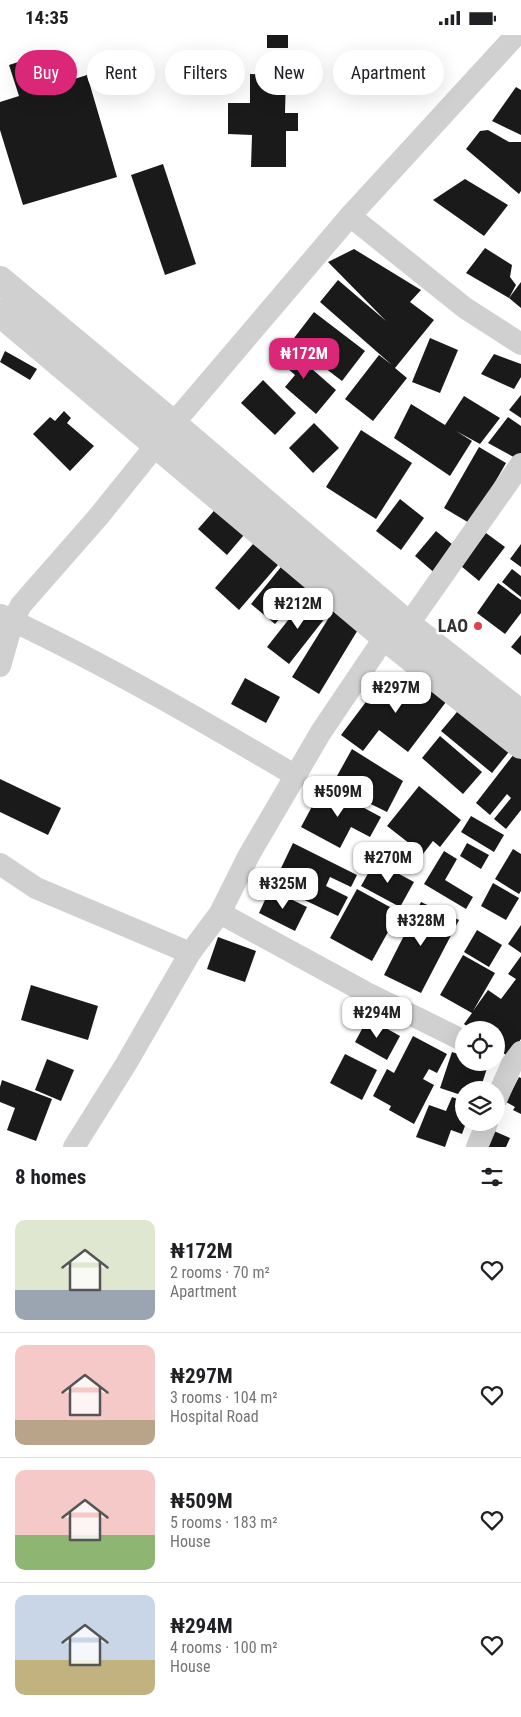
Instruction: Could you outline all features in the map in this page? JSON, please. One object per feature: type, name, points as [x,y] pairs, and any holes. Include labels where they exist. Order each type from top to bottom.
[{"type":"street","points":[[0,666],[6,618],[21,605],[99,515],[164,434],[350,216],[516,35]]},
{"type":"street","points":[[350,216],[465,308],[521,344]]},
{"type":"street","points":[[0,281],[164,434]]},
{"type":"street","points":[[0,313],[164,434],[398,627],[521,714]]},
{"type":"street","points":[[74,1147],[126,1064],[190,953],[220,913],[250,855],[321,732],[521,464]]},
{"type":"street","points":[[6,618],[69,647],[194,715],[296,775]]},
{"type":"street","points":[[398,627],[521,745]]},
{"type":"street","points":[[0,864],[36,888],[190,953]]},
{"type":"street","points":[[220,913],[365,992],[455,1037]]},
{"type":"street","points":[[504,1081],[512,1060]]},
{"type":"street","points":[[477,1147],[484,1131]]},
{"type":"building","points":[[267,35],[288,35],[288,48],[267,48]]},
{"type":"building","points":[[15,63],[15,84],[9,65]]},
{"type":"building","points":[[250,74],[255,74],[255,95],[285,95],[285,113],[298,113],[298,131],[286,131],[286,167],[251,167],[252,135],[228,134],[228,103],[250,103]]},
{"type":"building","points":[[87,75],[87,95],[93,95],[117,177],[23,205],[0,130],[0,102],[19,96],[77,95],[77,78]]},
{"type":"building","points":[[516,87],[521,90],[521,135],[492,121]]},
{"type":"building","points":[[488,130],[509,142],[521,142],[521,191],[519,194],[466,149],[480,131]]},
{"type":"building","points":[[163,164],[196,264],[165,275],[131,175]]},
{"type":"building","points":[[465,179],[508,205],[484,236],[433,200]]},
{"type":"building","points":[[485,248],[512,265],[510,277],[516,285],[509,298],[466,273]]},
{"type":"building","points":[[354,249],[421,290],[410,302],[434,320],[395,368],[407,378],[373,421],[345,399],[379,355],[392,365],[320,302],[338,280],[386,321],[328,262]]},
{"type":"building","points":[[521,282],[521,308],[509,298]]},
{"type":"building","points":[[314,312],[365,351],[342,381],[291,342]]},
{"type":"building","points":[[430,338],[458,350],[440,393],[412,382]]},
{"type":"building","points":[[280,341],[336,390],[316,414],[285,387],[295,375],[270,353]]},
{"type":"building","points":[[5,351],[37,369],[30,380],[0,362]]},
{"type":"building","points":[[494,354],[521,364],[521,377],[514,389],[481,374]]},
{"type":"building","points":[[263,380],[296,413],[275,435],[241,403]]},
{"type":"building","points":[[521,395],[521,418],[509,410]]},
{"type":"building","points":[[464,396],[500,418],[480,444],[456,431],[472,441],[450,476],[394,438],[411,404],[445,425]]},
{"type":"building","points":[[64,411],[71,418],[67,423],[94,446],[70,471],[33,434],[50,417],[55,421]]},
{"type":"building","points":[[508,417],[521,426],[521,456],[519,460],[488,443]]},
{"type":"building","points":[[314,423],[339,448],[313,473],[289,448]]},
{"type":"building","points":[[361,430],[412,463],[376,519],[326,487]]},
{"type":"building","points":[[479,447],[506,463],[471,524],[444,508]]},
{"type":"building","points":[[400,499],[424,518],[401,550],[376,531]]},
{"type":"building","points":[[220,504],[249,529],[227,555],[198,529]]},
{"type":"building","points":[[436,531],[458,549],[437,575],[415,556]]},
{"type":"building","points":[[486,533],[505,547],[479,581],[461,566]]},
{"type":"building","points":[[260,536],[284,558],[239,610],[215,588]]},
{"type":"building","points":[[521,544],[521,567],[510,559]]},
{"type":"building","points":[[285,562],[309,583],[275,624],[251,604]]},
{"type":"building","points":[[512,569],[521,576],[521,597],[502,582]]},
{"type":"building","points":[[498,583],[521,600],[521,613],[505,634],[477,613]]},
{"type":"building","points":[[307,596],[329,613],[289,664],[267,647]]},
{"type":"building","points":[[333,611],[359,628],[319,694],[292,677]]},
{"type":"building","points":[[521,635],[521,655],[511,647]]},
{"type":"building","points":[[421,676],[449,698],[408,752],[379,730],[363,751],[341,735],[384,678],[407,695]]},
{"type":"building","points":[[245,678],[280,697],[266,723],[231,704]]},
{"type":"building","points":[[462,706],[512,748],[492,773],[441,731]]},
{"type":"building","points":[[440,736],[482,772],[463,794],[422,758]]},
{"type":"building","points":[[352,749],[403,781],[387,812],[332,785]]},
{"type":"building","points":[[517,750],[521,753],[521,810],[506,829],[494,819],[511,798],[507,794],[490,815],[476,803]]},
{"type":"building","points":[[0,779],[61,808],[48,835],[0,812]]},
{"type":"building","points":[[323,786],[381,817],[370,837],[351,827],[340,848],[301,827]]},
{"type":"building","points":[[419,786],[461,820],[440,847],[433,841],[423,854],[387,826]]},
{"type":"building","points":[[471,816],[504,835],[494,852],[461,832]]},
{"type":"building","points":[[293,843],[357,875],[351,887],[330,877],[326,886],[348,897],[338,916],[273,885]]},
{"type":"building","points":[[467,843],[489,855],[481,869],[460,856]]},
{"type":"building","points":[[513,849],[521,854],[521,891],[519,894],[495,879]]},
{"type":"building","points":[[444,851],[457,859],[445,880],[473,897],[466,909],[424,884]]},
{"type":"building","points":[[375,861],[414,882],[400,907],[361,886]]},
{"type":"building","points":[[493,883],[519,898],[506,920],[481,906]]},
{"type":"building","points":[[270,889],[307,907],[295,931],[259,913]]},
{"type":"building","points":[[357,889],[399,912],[372,961],[330,938]]},
{"type":"building","points":[[421,902],[459,920],[421,993],[384,975]]},
{"type":"building","points":[[521,925],[521,953],[508,944]]},
{"type":"building","points":[[477,930],[502,945],[489,967],[464,952]]},
{"type":"building","points":[[218,937],[256,951],[245,982],[207,969]]},
{"type":"building","points":[[463,955],[495,973],[473,1011],[488,990],[501,999],[516,979],[508,974],[521,956],[521,1039],[509,1057],[505,1054],[505,1021],[466,1021],[472,1013],[440,995]]},
{"type":"building","points":[[31,985],[98,1006],[88,1040],[21,1020]]},
{"type":"building","points":[[368,1018],[400,1036],[387,1060],[355,1042]]},
{"type":"building","points":[[413,1036],[447,1054],[437,1073],[429,1069],[423,1079],[434,1085],[414,1124],[389,1110],[391,1106],[373,1096],[387,1069],[394,1073]]},
{"type":"building","points":[[452,1052],[455,1053],[455,1071],[486,1071],[483,1081],[455,1081],[455,1093],[440,1088]]},
{"type":"building","points":[[345,1054],[377,1070],[362,1100],[330,1083]]},
{"type":"building","points":[[47,1059],[74,1070],[61,1101],[35,1090]]},
{"type":"building","points":[[519,1077],[521,1078],[521,1114],[513,1110],[515,1107],[506,1102]]},
{"type":"building","points":[[2,1080],[52,1099],[36,1141],[7,1130],[15,1108],[0,1102]]},
{"type":"building","points":[[452,1097],[455,1098],[455,1131],[463,1131],[462,1134],[451,1130],[445,1147],[416,1137],[429,1105],[446,1111]]},
{"type":"building","points":[[494,1131],[510,1138],[506,1147],[488,1147]]},
{"type":"place","name":"LAO","points":[[478,626]]}]
